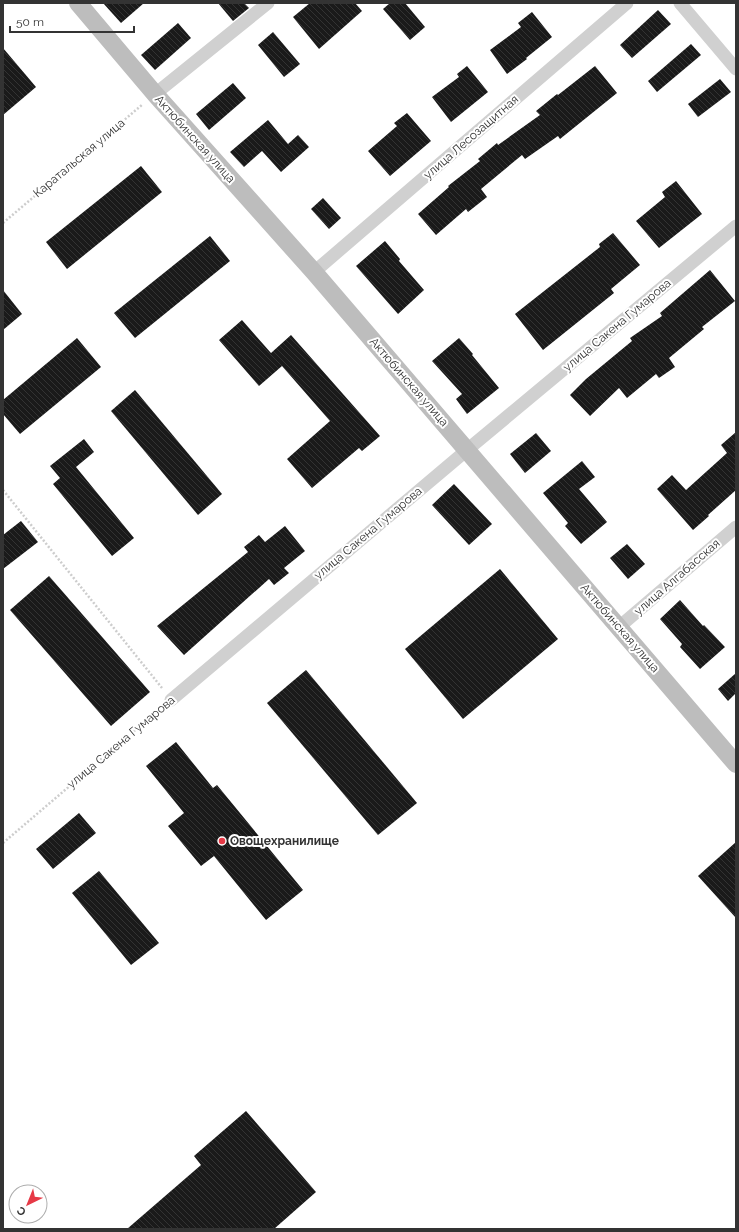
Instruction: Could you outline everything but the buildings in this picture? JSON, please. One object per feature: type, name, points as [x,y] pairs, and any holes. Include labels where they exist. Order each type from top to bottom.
[{"type":"street","name":"Актюбинская улица","points":[[78,3],[155,94],[314,272],[736,764]]},
{"type":"street","points":[[155,94],[268,3]]},
{"type":"street","name":"улица Лесозащитная","points":[[314,272],[627,3]]},
{"type":"street","points":[[680,3],[736,69]]},
{"type":"street","name":"улица Сакена Гумарова","points":[[171,700],[467,450],[736,226]]},
{"type":"street","name":"улица Алгабасская","points":[[619,627],[736,527]]},
{"type":"path","name":"Каратальская улица","points":[[3,223],[155,94]]},
{"type":"path","points":[[3,490],[171,700]]},
{"type":"path","name":"улица Сакена Гумарова","points":[[3,842],[171,700]]},
{"type":"place","name":"Овощехранилище","points":[[222,841]]}]
